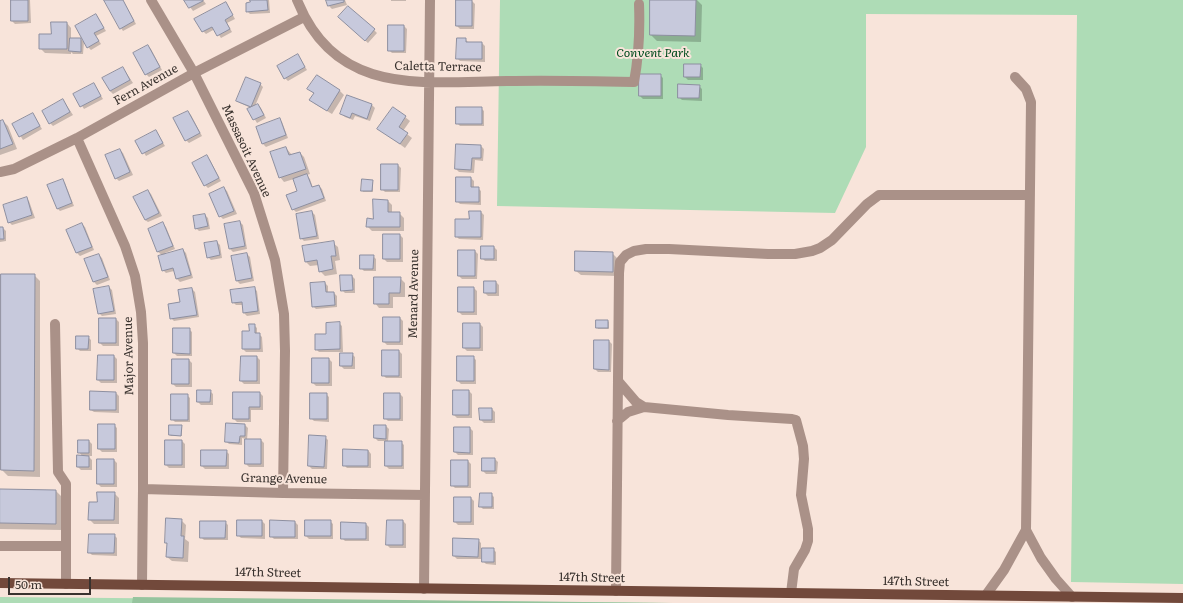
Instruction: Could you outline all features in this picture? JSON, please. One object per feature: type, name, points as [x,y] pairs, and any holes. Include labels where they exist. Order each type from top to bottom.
[{"type":"main road","name":"147th Street","points":[[0,583],[1183,598]]},
{"type":"street","name":"Massasoit Avenue","points":[[151,0],[194,73],[254,193],[275,260],[284,314],[285,358],[283,493]]},
{"type":"street","name":"Caletta Terrace","points":[[297,0],[304,17],[317,37],[331,51],[343,60],[372,75],[394,80],[429,82],[634,82],[640,42],[639,4]]},
{"type":"street","name":"Menard Avenue","points":[[424,589],[430,0]]},
{"type":"street","name":"Fern Avenue","points":[[0,172],[14,169],[77,138],[194,73],[304,17]]},
{"type":"street","points":[[1015,77],[1026,89],[1031,102],[1026,530],[1040,558],[1072,597]]},
{"type":"street","name":"Major Avenue","points":[[77,138],[125,246],[135,276],[138,293],[142,328],[142,585]]},
{"type":"street","points":[[616,591],[619,273],[620,262],[626,255],[634,251],[669,249],[768,254],[803,253],[820,248],[832,240],[867,204],[879,195],[1030,195]]},
{"type":"street","points":[[55,324],[58,472],[66,484],[66,584]]},
{"type":"street","points":[[618,381],[636,402],[644,407]]},
{"type":"street","points":[[617,421],[628,412],[644,407],[796,420],[803,446],[804,459],[801,495],[808,529],[808,541],[805,550],[794,569],[791,593]]},
{"type":"street","name":"Grange Avenue","points":[[143,489],[425,495]]},
{"type":"street","points":[[986,596],[1004,570],[1026,530]]},
{"type":"street","points":[[0,546],[66,546]]},
{"type":"green space","name":"Convent Park","points":[[500,0],[1183,0],[1183,584],[1071,582],[1077,15],[866,14],[866,147],[835,213],[497,206]]},
{"type":"green space","points":[[0,597],[673,603],[0,603]]},
{"type":"green space","points":[[133,597],[673,603],[132,603]]},
{"type":"building","points":[[11,0],[28,0],[28,21],[11,21]]},
{"type":"building","points":[[104,0],[123,0],[134,21],[120,29]]},
{"type":"building","points":[[184,0],[203,0],[203,1],[189,8]]},
{"type":"building","points":[[250,0],[267,0],[268,10],[246,12],[246,3],[250,2]]},
{"type":"building","points":[[326,0],[344,0],[344,2],[328,6]]},
{"type":"building","points":[[456,0],[472,0],[472,26],[456,26]]},
{"type":"building","points":[[650,0],[696,0],[695,36],[650,35]]},
{"type":"building","points":[[226,2],[233,15],[225,20],[230,29],[217,36],[212,27],[202,32],[194,19]]},
{"type":"building","points":[[348,6],[375,29],[365,41],[338,17]]},
{"type":"building","points":[[96,14],[104,28],[94,33],[99,41],[87,48],[75,26]]},
{"type":"building","points":[[51,22],[67,22],[67,49],[39,49],[39,34],[51,34]]},
{"type":"building","points":[[388,25],[404,25],[404,51],[388,51]]},
{"type":"building","points":[[70,38],[81,38],[81,52],[69,51]]},
{"type":"building","points":[[457,38],[466,38],[466,42],[482,42],[482,59],[456,59]]},
{"type":"building","points":[[148,45],[160,67],[145,75],[133,53]]},
{"type":"building","points":[[298,54],[305,67],[284,79],[277,66]]},
{"type":"building","points":[[684,64],[701,64],[700,77],[684,77]]},
{"type":"building","points":[[123,67],[130,80],[110,91],[102,78]]},
{"type":"building","points":[[639,74],[661,74],[661,96],[639,96]]},
{"type":"building","points":[[317,75],[340,90],[327,111],[309,100],[314,93],[307,89]]},
{"type":"building","points":[[246,77],[261,83],[251,107],[236,101]]},
{"type":"building","points":[[94,83],[101,96],[80,107],[73,94]]},
{"type":"building","points":[[678,84],[700,85],[699,98],[678,98]]},
{"type":"building","points":[[347,95],[372,104],[367,119],[352,113],[350,118],[340,114]]},
{"type":"building","points":[[63,99],[70,112],[49,124],[42,111]]},
{"type":"building","points":[[258,104],[264,115],[253,120],[247,109]]},
{"type":"building","points":[[393,107],[406,116],[399,127],[408,133],[400,144],[377,129]]},
{"type":"building","points":[[456,107],[482,107],[482,124],[456,124]]},
{"type":"building","points":[[188,111],[200,133],[185,141],[173,118]]},
{"type":"building","points":[[33,113],[40,126],[19,137],[12,124]]},
{"type":"building","points":[[280,118],[286,135],[262,144],[256,127]]},
{"type":"building","points":[[3,120],[13,144],[0,149],[0,121]]},
{"type":"building","points":[[156,130],[163,143],[142,154],[135,141]]},
{"type":"building","points":[[456,144],[481,145],[481,158],[472,158],[471,170],[455,169]]},
{"type":"building","points":[[286,147],[289,155],[300,152],[306,169],[279,178],[270,152]]},
{"type":"building","points":[[120,149],[130,172],[115,179],[105,155]]},
{"type":"building","points":[[207,155],[219,178],[204,186],[192,163]]},
{"type":"building","points":[[381,164],[398,164],[398,190],[381,190]]},
{"type":"building","points":[[307,174],[312,187],[319,185],[324,198],[292,210],[286,195],[297,191],[293,179]]},
{"type":"building","points":[[456,177],[471,177],[471,187],[479,187],[479,202],[456,202]]},
{"type":"building","points":[[63,179],[72,203],[57,209],[47,185]]},
{"type":"building","points":[[362,179],[373,180],[372,191],[361,191]]},
{"type":"building","points":[[224,187],[234,211],[219,217],[209,194]]},
{"type":"building","points":[[148,190],[159,213],[145,220],[133,197]]},
{"type":"building","points":[[27,197],[32,215],[8,223],[3,205]]},
{"type":"building","points":[[373,199],[388,200],[388,212],[400,212],[400,227],[366,227],[367,218],[373,219]]},
{"type":"building","points":[[312,211],[317,236],[300,239],[296,214]]},
{"type":"building","points":[[469,211],[481,211],[481,237],[455,237],[455,219],[469,219]]},
{"type":"building","points":[[205,214],[208,226],[195,229],[193,216]]},
{"type":"building","points":[[240,221],[245,246],[229,249],[224,224]]},
{"type":"building","points":[[163,222],[173,246],[157,252],[148,229]]},
{"type":"building","points":[[82,223],[92,247],[76,253],[66,230]]},
{"type":"building","points":[[0,227],[3,227],[4,239],[0,239]]},
{"type":"building","points":[[383,234],[400,234],[400,259],[383,259]]},
{"type":"building","points":[[217,241],[220,255],[207,258],[204,243]]},
{"type":"building","points":[[334,241],[336,256],[331,256],[333,269],[319,272],[317,260],[305,262],[302,246]]},
{"type":"building","points":[[481,246],[494,246],[494,259],[481,259]]},
{"type":"building","points":[[183,249],[191,275],[176,279],[173,268],[162,271],[158,256]]},
{"type":"building","points":[[458,250],[475,250],[475,276],[458,276]]},
{"type":"building","points":[[575,251],[613,252],[613,272],[575,271]]},
{"type":"building","points":[[247,253],[252,278],[236,281],[231,256]]},
{"type":"building","points":[[99,254],[108,277],[93,282],[84,259]]},
{"type":"building","points":[[360,255],[374,255],[373,269],[360,269]]},
{"type":"building","points":[[1,274],[35,274],[34,471],[1,470]]},
{"type":"building","points":[[340,275],[352,275],[353,290],[341,291]]},
{"type":"building","points":[[374,277],[401,277],[400,293],[389,293],[389,304],[374,304]]},
{"type":"building","points":[[484,281],[496,281],[496,293],[484,293]]},
{"type":"building","points":[[325,282],[326,292],[334,292],[335,305],[312,307],[310,283]]},
{"type":"building","points":[[109,286],[114,311],[98,314],[93,289]]},
{"type":"building","points":[[255,287],[258,311],[243,313],[242,302],[232,303],[230,290]]},
{"type":"building","points":[[458,287],[474,287],[474,312],[458,312]]},
{"type":"building","points":[[192,288],[197,315],[170,319],[168,304],[180,302],[178,290]]},
{"type":"building","points":[[383,317],[400,317],[400,342],[383,342]]},
{"type":"building","points":[[99,318],[116,318],[116,343],[99,343]]},
{"type":"building","points":[[596,320],[608,320],[608,328],[596,328]]},
{"type":"building","points":[[340,322],[340,349],[315,350],[315,334],[326,334],[326,323]]},
{"type":"building","points":[[463,323],[480,323],[480,348],[463,348]]},
{"type":"building","points":[[249,324],[255,324],[255,333],[260,333],[260,349],[242,349],[242,331],[249,331]]},
{"type":"building","points":[[173,328],[190,328],[190,354],[173,353]]},
{"type":"building","points":[[76,336],[89,336],[88,349],[76,349]]},
{"type":"building","points":[[594,340],[609,340],[609,370],[594,369]]},
{"type":"building","points":[[382,350],[399,350],[399,376],[382,376]]},
{"type":"building","points":[[340,353],[353,353],[352,366],[340,366]]},
{"type":"building","points":[[98,355],[114,355],[114,380],[97,380]]},
{"type":"building","points":[[241,356],[257,356],[257,381],[240,381]]},
{"type":"building","points":[[457,356],[474,356],[474,381],[457,381]]},
{"type":"building","points":[[312,358],[329,358],[329,383],[312,383]]},
{"type":"building","points":[[172,359],[189,359],[189,384],[172,384]]},
{"type":"building","points":[[197,390],[211,390],[210,402],[197,402]]},
{"type":"building","points":[[453,390],[469,390],[469,415],[453,415]]},
{"type":"building","points":[[90,391],[116,392],[116,410],[90,410]]},
{"type":"building","points":[[233,392],[260,392],[260,407],[249,407],[249,419],[233,419]]},
{"type":"building","points":[[310,393],[327,393],[327,419],[310,419]]},
{"type":"building","points":[[384,393],[400,393],[400,419],[384,419]]},
{"type":"building","points":[[171,394],[188,394],[188,420],[171,420]]},
{"type":"building","points":[[479,408],[492,408],[492,420],[480,420]]},
{"type":"building","points":[[226,423],[245,424],[245,436],[240,436],[239,443],[225,442]]},
{"type":"building","points":[[98,424],[115,424],[115,449],[98,449]]},
{"type":"building","points":[[169,425],[182,425],[181,436],[169,435]]},
{"type":"building","points":[[374,425],[386,425],[386,439],[374,438]]},
{"type":"building","points":[[454,427],[470,427],[470,453],[454,452]]},
{"type":"building","points":[[309,435],[326,436],[324,467],[308,466]]},
{"type":"building","points":[[245,439],[261,439],[261,464],[245,464]]},
{"type":"building","points":[[78,440],[89,440],[89,453],[78,453]]},
{"type":"building","points":[[165,440],[182,440],[182,465],[165,465]]},
{"type":"building","points":[[385,441],[402,441],[402,466],[385,466]]},
{"type":"building","points":[[343,449],[368,450],[368,466],[343,466]]},
{"type":"building","points":[[201,450],[227,450],[226,466],[201,466]]},
{"type":"building","points":[[77,455],[89,456],[89,467],[77,467]]},
{"type":"building","points":[[482,458],[495,458],[495,471],[482,471]]},
{"type":"building","points":[[97,459],[114,459],[114,484],[97,484]]},
{"type":"building","points":[[451,460],[468,460],[468,486],[451,486]]},
{"type":"building","points":[[0,489],[56,490],[56,524],[0,523]]},
{"type":"building","points":[[97,492],[115,492],[114,520],[88,520],[89,502],[97,502]]},
{"type":"building","points":[[480,493],[492,493],[492,507],[479,507]]},
{"type":"building","points":[[454,497],[471,497],[471,522],[454,522]]},
{"type":"building","points":[[166,518],[182,519],[181,536],[184,536],[183,558],[166,557]]},
{"type":"building","points":[[237,520],[262,520],[262,536],[237,536]]},
{"type":"building","points":[[270,520],[295,521],[295,537],[270,537]]},
{"type":"building","points":[[305,520],[331,520],[331,536],[305,536]]},
{"type":"building","points":[[387,520],[403,520],[403,545],[386,545]]},
{"type":"building","points":[[200,521],[226,521],[225,538],[200,538]]},
{"type":"building","points":[[341,522],[366,523],[366,539],[341,539]]},
{"type":"building","points":[[89,534],[115,534],[114,553],[88,553]]},
{"type":"building","points":[[453,538],[479,539],[478,557],[453,556]]},
{"type":"building","points":[[482,548],[494,548],[494,562],[482,562]]}]
